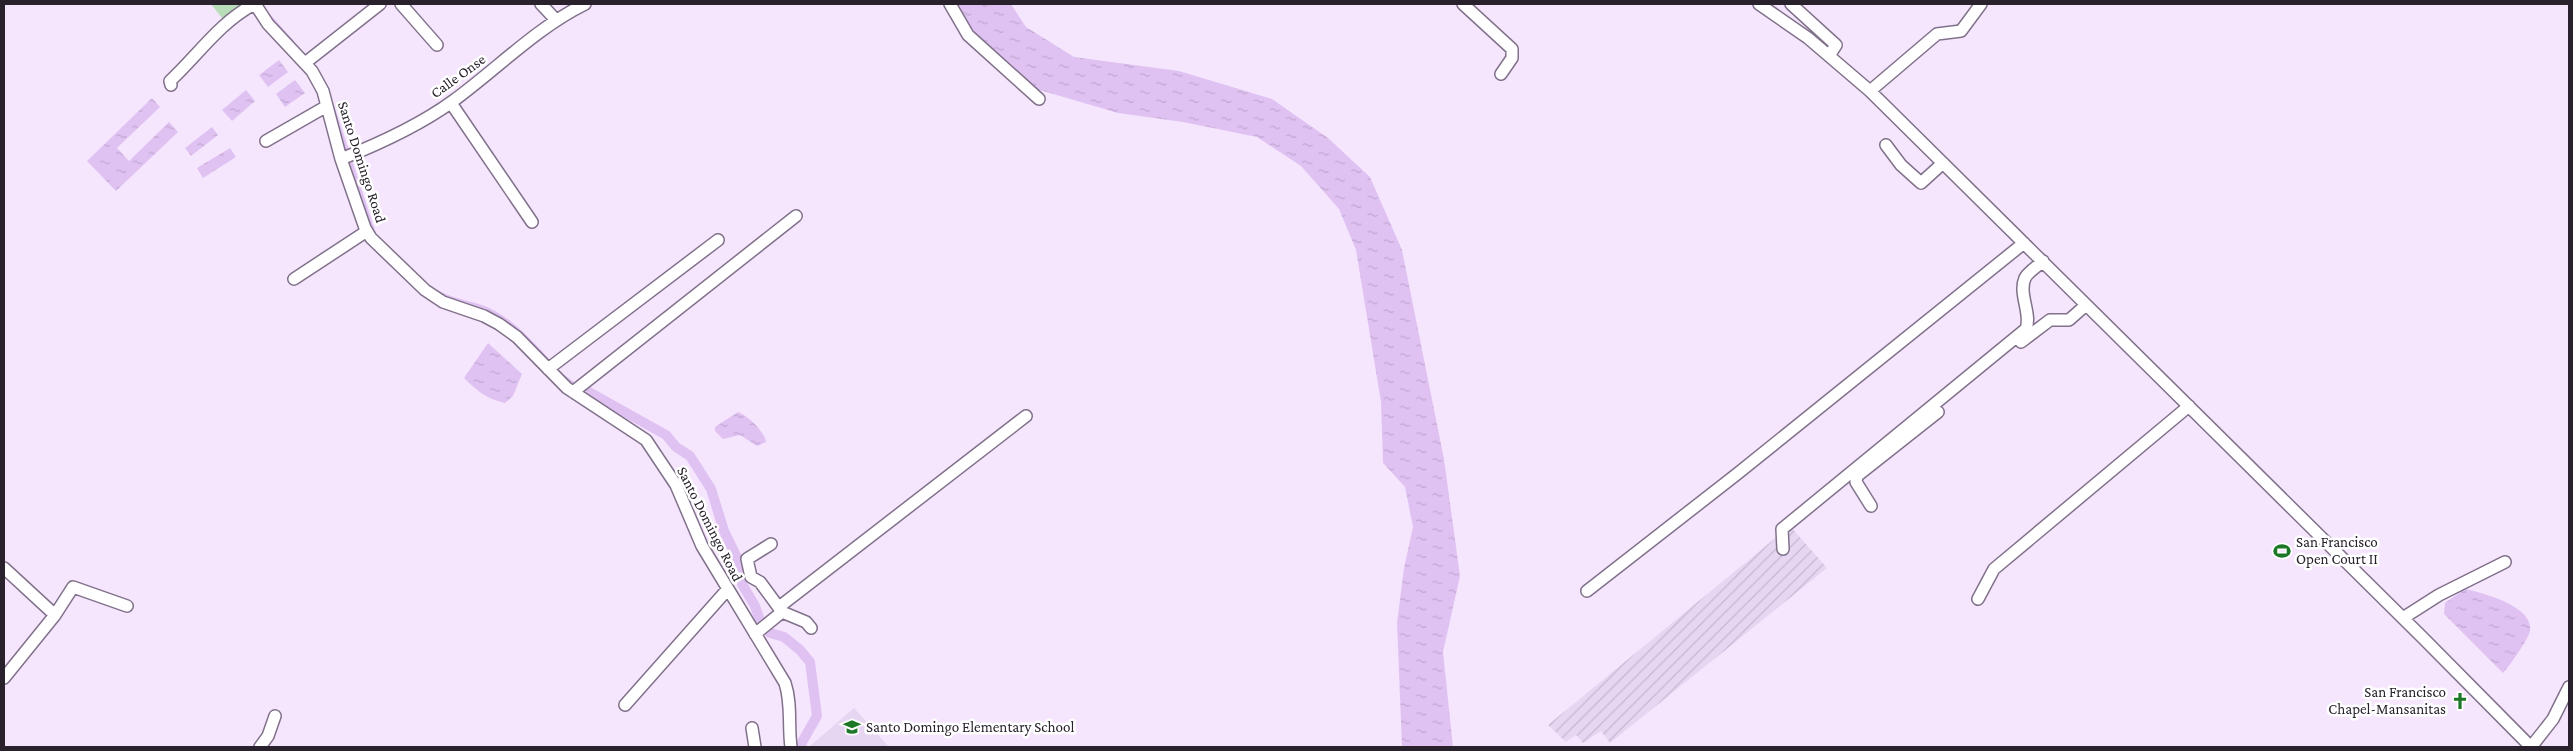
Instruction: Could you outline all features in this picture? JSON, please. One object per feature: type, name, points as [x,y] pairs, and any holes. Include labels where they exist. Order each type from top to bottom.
[{"type":"street","name":"Santo Domingo Road","points":[[255,4],[269,24],[307,61],[323,91],[346,157],[367,231],[371,238],[425,290],[443,302],[484,316],[499,324],[517,337],[573,392],[646,440],[676,485],[702,546],[727,590],[761,629],[790,698],[788,727],[791,747]]},
{"type":"street","points":[[171,85],[170,81],[208,39],[228,21],[255,4]]},
{"type":"street","points":[[307,61],[380,4]]},
{"type":"street","points":[[402,4],[437,44]]},
{"type":"street","points":[[541,4],[556,20]]},
{"type":"street","name":"Calle Onse","points":[[346,157],[372,146],[452,102],[556,20],[585,4]]},
{"type":"street","points":[[950,4],[968,35],[1039,99]]},
{"type":"street","points":[[1463,4],[1512,49],[1512,58],[1501,74]]},
{"type":"street","points":[[1759,4],[1808,38],[1870,92],[2403,618],[2531,747],[2553,718],[2569,687]]},
{"type":"street","points":[[1791,4],[1836,44],[1829,56]]},
{"type":"street","points":[[1870,92],[1937,34],[1961,30],[1981,4]]},
{"type":"street","points":[[452,102],[532,222]]},
{"type":"street","points":[[266,141],[328,106]]},
{"type":"street","points":[[1886,145],[1901,165],[1921,183],[1943,163]]},
{"type":"street","points":[[573,392],[796,216]]},
{"type":"street","points":[[294,279],[367,231]]},
{"type":"street","points":[[548,369],[718,240]]},
{"type":"street","points":[[1587,591],[1737,474],[2024,243]]},
{"type":"street","points":[[1783,548],[1782,529],[2026,330],[2028,324],[2024,291],[2025,278],[2042,261]]},
{"type":"street","points":[[1871,506],[1856,482],[1857,476],[2050,320],[2069,320],[2086,305]]},
{"type":"street","points":[[1978,599],[1994,570],[2188,406]]},
{"type":"street","points":[[761,629],[780,610],[1026,416]]},
{"type":"street","points":[[771,544],[747,559],[751,577],[760,582],[780,610],[806,622],[811,628]]},
{"type":"street","points":[[2403,618],[2433,598],[2505,562]]},
{"type":"street","points":[[4,568],[55,616]]},
{"type":"street","points":[[4,678],[55,616],[73,587],[127,606]]},
{"type":"street","points":[[625,705],[727,590]]},
{"type":"street","points":[[260,747],[268,736],[275,716]]},
{"type":"street","points":[[752,728],[755,747]]},
{"type":"shaded area","points":[[1790,526],[1827,568],[1610,743],[1601,731],[1583,743],[1576,735],[1566,742],[1548,725]]},
{"type":"shaded area","name":"Santo Domingo Elementary School","points":[[854,708],[889,747],[809,747]]},
{"type":"green space","points":[[211,4],[243,4],[245,7],[226,23]]},
{"type":"water","points":[[947,4],[1011,4],[1026,27],[1074,57],[1179,71],[1272,99],[1328,138],[1370,177],[1402,250],[1444,459],[1460,576],[1443,652],[1453,747],[1402,747],[1397,623],[1404,568],[1413,527],[1405,487],[1383,463],[1381,402],[1356,250],[1339,209],[1301,166],[1257,137],[1183,122],[1118,113],[1026,86],[986,49]]},
{"type":"water","points":[[279,60],[288,72],[268,87],[259,75]]},
{"type":"water","points":[[295,80],[305,93],[285,107],[276,94]]},
{"type":"water","points":[[246,90],[255,101],[232,121],[222,110]]},
{"type":"water","points":[[152,98],[160,107],[117,148],[129,161],[169,122],[178,132],[116,191],[87,161]]},
{"type":"water","points":[[212,127],[218,135],[191,156],[185,148]]},
{"type":"water","points":[[230,148],[236,157],[203,178],[197,168]]},
{"type":"water","points":[[488,343],[522,374],[513,396],[505,403],[483,394],[464,378]]},
{"type":"water","points":[[738,412],[755,424],[766,442],[757,446],[740,435],[723,439],[715,431],[715,427]]},
{"type":"water","points":[[2465,589],[2506,602],[2524,614],[2529,622],[2530,631],[2526,640],[2503,673],[2444,614],[2445,603]]},
{"type":"waterway","points":[[266,12],[292,41]]},
{"type":"waterway","points":[[331,101],[375,235]]},
{"type":"waterway","points":[[438,292],[483,307],[502,317],[520,331],[550,362]]},
{"type":"waterway","points":[[560,374],[576,385]]},
{"type":"waterway","points":[[582,388],[666,435],[676,447],[690,456],[711,489],[724,531],[744,572],[742,584],[755,606],[761,623],[770,633],[784,637],[800,650],[810,662],[817,716],[801,744],[802,747]]},
{"type":"place","name":"San Francisco Open Court II","points":[[2282,551]]},
{"type":"place","name":"San Francisco Chapel-Mansanitas","points":[[2460,701]]},
{"type":"place","name":"Santo Domingo Elementary School","points":[[852,727]]}]
